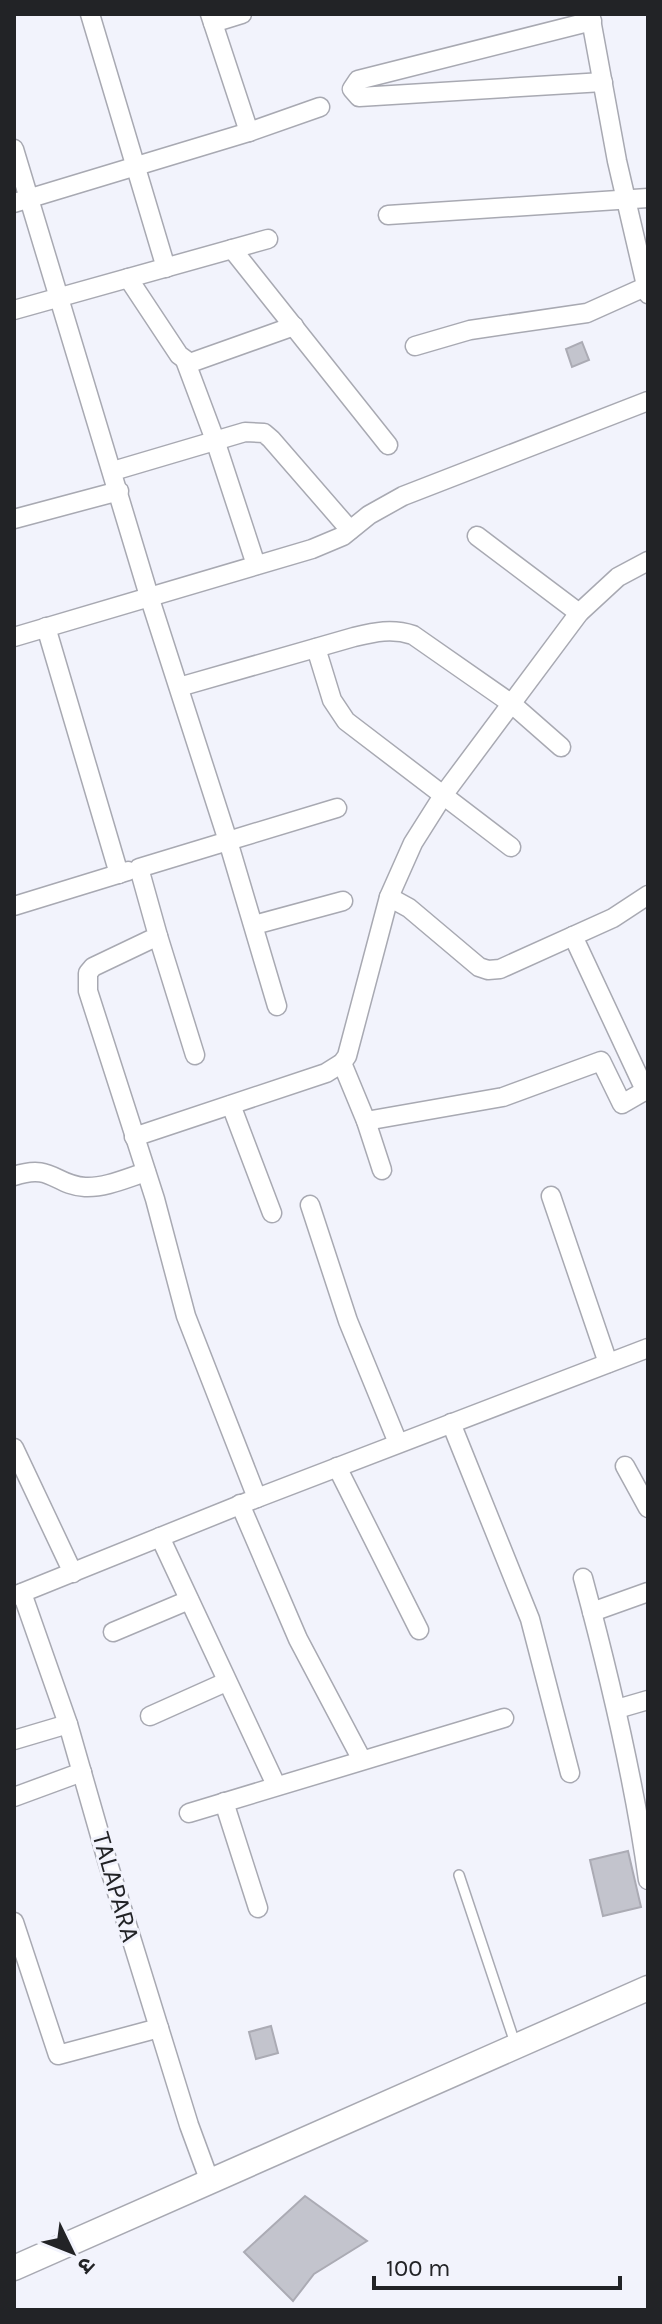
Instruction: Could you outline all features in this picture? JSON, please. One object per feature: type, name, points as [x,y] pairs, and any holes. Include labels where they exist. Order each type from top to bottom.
[{"type":"main road","points":[[14,2268],[648,1988]]},
{"type":"main road","points":[[14,2284],[648,2006]]},
{"type":"street","points":[[90,14],[166,268]]},
{"type":"street","points":[[242,14],[212,19],[249,132]]},
{"type":"street","points":[[415,346],[470,330],[587,313],[647,290],[625,201],[603,82],[591,18],[358,80],[353,84],[352,89],[359,97],[603,82]]},
{"type":"street","points":[[22,201],[249,132],[320,107]]},
{"type":"street","points":[[14,149],[22,201],[58,297],[277,1006]]},
{"type":"street","points":[[388,215],[648,198]]},
{"type":"street","points":[[14,310],[268,239]]},
{"type":"street","points":[[232,249],[388,445]]},
{"type":"street","points":[[128,278],[185,360],[256,565]]},
{"type":"street","points":[[185,360],[198,361],[294,326]]},
{"type":"street","points":[[14,637],[321,546],[343,536],[369,515],[403,496],[648,401]]},
{"type":"street","points":[[113,471],[256,430],[264,433],[350,530]]},
{"type":"street","points":[[14,519],[119,491]]},
{"type":"street","points":[[477,536],[579,613]]},
{"type":"street","points":[[134,1137],[326,1073],[342,1063],[347,1056],[389,897],[403,860],[444,794],[579,613],[618,577],[648,561]]},
{"type":"street","points":[[46,627],[119,874]]},
{"type":"street","points":[[179,687],[382,630],[398,630],[413,635],[512,704],[561,747]]},
{"type":"street","points":[[316,648],[332,700],[346,721],[511,847]]},
{"type":"street","points":[[14,906],[337,808]]},
{"type":"street","points":[[139,868],[195,1055]]},
{"type":"street","points":[[389,897],[409,908],[479,967],[488,970],[500,969],[613,918],[648,895]]},
{"type":"street","points":[[254,925],[343,901]]},
{"type":"street","points":[[158,936],[93,967],[86,982],[146,1172],[186,1316],[248,1501],[298,1639],[362,1760]]},
{"type":"street","points":[[366,1121],[503,1097],[601,1061],[622,1104],[647,1090],[573,936]]},
{"type":"street","points":[[342,1063],[382,1170]]},
{"type":"street","points":[[231,1105],[272,1213]]},
{"type":"street","points":[[14,1176],[35,1170],[49,1172],[81,1187],[94,1187],[146,1172]]},
{"type":"street","points":[[551,1196],[608,1363]]},
{"type":"street","points":[[310,1205],[348,1321],[398,1443]]},
{"type":"street","points":[[18,1595],[248,1501],[648,1348]]},
{"type":"street","points":[[451,1423],[530,1619],[570,1773]]},
{"type":"street","points":[[14,1448],[73,1573]]},
{"type":"street","points":[[625,1466],[648,1508]]},
{"type":"street","points":[[337,1467],[419,1630]]},
{"type":"street","points":[[160,1537],[276,1785]]},
{"type":"street","points":[[583,1578],[617,1709],[637,1802],[648,1880]]},
{"type":"street","points":[[592,1612],[648,1593]]},
{"type":"street","name":"TALAPARA","points":[[18,1595],[68,1724],[159,2028],[210,2182]]},
{"type":"street","points":[[113,1632],[189,1600]]},
{"type":"street","points":[[150,1716],[226,1682]]},
{"type":"street","points":[[617,1709],[648,1700]]},
{"type":"street","points":[[189,1813],[504,1718]]},
{"type":"street","points":[[14,1740],[68,1724]]},
{"type":"street","points":[[14,1797],[82,1772]]},
{"type":"street","points":[[224,1802],[258,1908]]},
{"type":"street","points":[[14,1922],[58,2055],[159,2028]]},
{"type":"lane","points":[[459,1875],[516,2047]]},
{"type":"building","points":[[582,342],[589,360],[572,367],[566,349]]},
{"type":"building","points":[[628,1851],[641,1907],[603,1916],[590,1860]]},
{"type":"building","points":[[271,2026],[278,2053],[256,2059],[249,2032]]},
{"type":"building","points":[[305,2196],[367,2241],[314,2274],[293,2301],[244,2252]]}]
